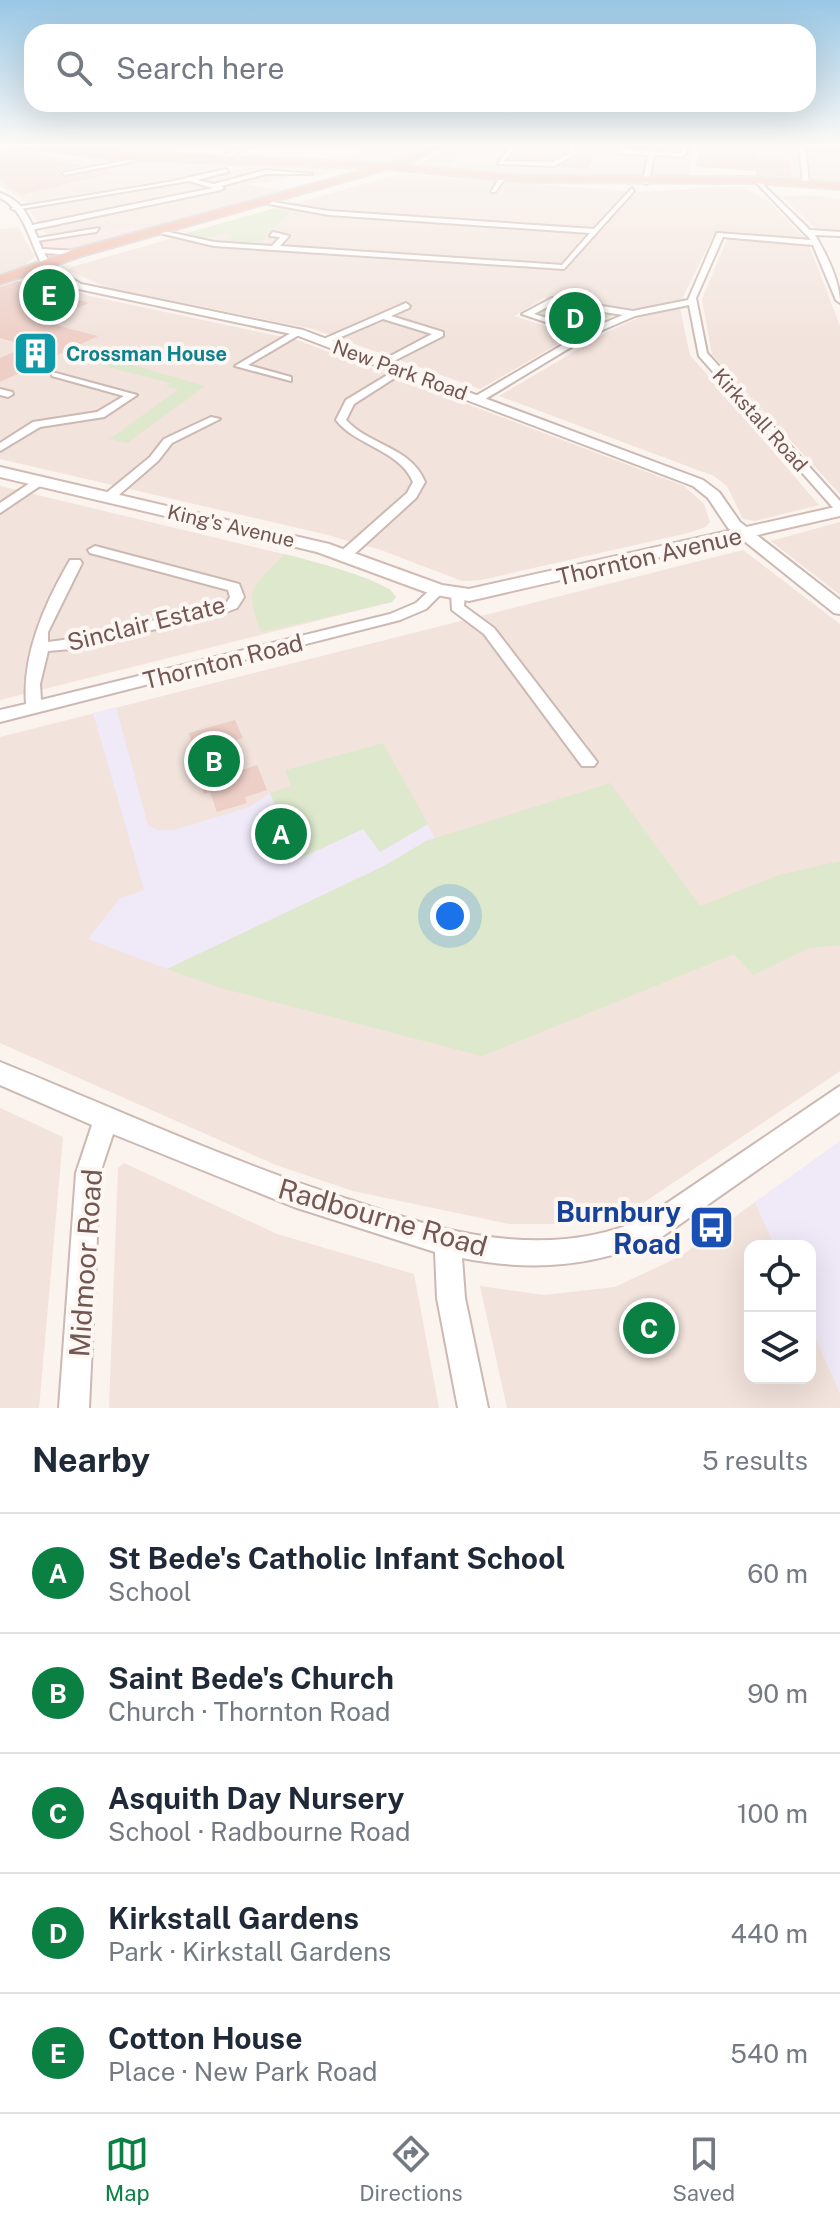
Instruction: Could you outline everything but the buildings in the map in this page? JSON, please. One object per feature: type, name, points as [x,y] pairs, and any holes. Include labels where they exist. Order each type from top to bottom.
[{"type":"highway","points":[[45,266],[234,212]]},
{"type":"highway","points":[[0,282],[77,253],[242,212]]},
{"type":"main road","name":"King's Avenue","points":[[0,472],[344,556],[438,590],[458,594]]},
{"type":"main road","name":"Thornton Avenue","points":[[458,594],[489,594],[840,510]]},
{"type":"street","points":[[16,212],[37,239],[45,266]]},
{"type":"street","points":[[31,228],[108,212]]},
{"type":"street","points":[[321,212],[596,231]]},
{"type":"street","points":[[160,233],[201,242],[561,267],[613,212]]},
{"type":"street","points":[[788,212],[809,232],[830,261],[840,300]]},
{"type":"street","points":[[37,239],[96,230]]},
{"type":"street","points":[[809,232],[840,234]]},
{"type":"street","points":[[273,234],[285,236],[274,248]]},
{"type":"street","points":[[478,399],[588,333],[633,314],[692,302],[720,235],[817,243]]},
{"type":"street","points":[[43,251],[77,253]]},
{"type":"street","name":"New Park Road","points":[[45,266],[78,286],[103,293],[299,332],[698,483],[714,495],[743,534],[840,609]]},
{"type":"street","points":[[588,333],[526,314],[549,301],[633,314]]},
{"type":"street","name":"Kirkstall Road","points":[[692,302],[705,359],[840,510]]},
{"type":"street","points":[[324,341],[406,306]]},
{"type":"street","points":[[383,316],[440,334],[384,363]]},
{"type":"street","points":[[287,379],[240,366],[299,332]]},
{"type":"street","points":[[262,373],[276,365]]},
{"type":"street","points":[[344,556],[412,495],[419,482],[407,464],[352,431],[341,420],[350,402],[402,370]]},
{"type":"street","points":[[0,448],[37,424],[100,415],[132,395],[55,374]]},
{"type":"street","points":[[109,497],[154,459],[168,441],[215,419]]},
{"type":"street","points":[[0,509],[39,481]]},
{"type":"street","name":"Sinclair Estate","points":[[41,647],[71,644],[219,610],[232,605],[237,597],[234,587],[95,550]]},
{"type":"street","name":"Sinclair Estate","points":[[34,707],[32,684],[41,647],[41,632],[75,563]]},
{"type":"street","name":"Thornton Road","points":[[0,716],[395,617],[421,606],[438,590]]},
{"type":"street","points":[[458,594],[457,607],[489,631],[588,762]]},
{"type":"street","name":"Radbourne Road","points":[[0,1073],[106,1120],[289,1192],[448,1241],[537,1253],[595,1249],[626,1241],[654,1227],[840,1098]]},
{"type":"street","name":"Midmoor Road","points":[[74,1408],[88,1173],[106,1120]]},
{"type":"street","points":[[448,1241],[451,1298],[473,1408]]},
{"type":"shaded area","points":[[31,212],[211,212],[80,249],[52,243]]},
{"type":"shaded area","points":[[266,212],[778,212],[806,240],[715,232],[682,299],[636,309],[544,298],[514,316],[574,335],[480,389],[313,329],[108,288],[68,270]]},
{"type":"shaded area","points":[[798,212],[840,212],[840,232],[816,229]]},
{"type":"shaded area","points":[[132,226],[150,230],[74,251],[43,251],[37,239],[62,236],[65,241]]},
{"type":"shaded area","points":[[18,227],[35,257],[24,266],[0,274],[0,229]]},
{"type":"shaded area","points":[[728,237],[809,245],[840,326],[840,494],[712,355],[702,299]]},
{"type":"shaded area","points":[[38,277],[48,277],[85,295],[297,340],[684,486],[704,504],[710,522],[706,527],[688,533],[481,580],[462,581],[381,550],[324,534],[0,459],[0,290]]},
{"type":"shaded area","points":[[680,308],[690,355],[819,505],[755,521],[743,519],[727,486],[714,476],[499,396],[609,331],[638,318]]},
{"type":"shaded area","points":[[0,486],[300,558],[390,589],[396,597],[392,602],[0,700]]},
{"type":"shaded area","points":[[840,522],[840,595],[771,541]]},
{"type":"shaded area","points":[[743,550],[840,624],[840,1071],[637,1207],[567,1224],[509,1224],[353,1191],[276,1165],[0,1043],[0,737]]},
{"type":"shaded area","points":[[116,707],[148,825],[158,830],[174,830],[249,807],[270,793],[291,786],[285,770],[383,743],[435,838],[384,866],[167,969],[88,939],[119,899],[144,890],[93,713]]},
{"type":"shaded area","points":[[0,1108],[63,1137],[39,1408],[0,1408]]},
{"type":"shaded area","points":[[840,1141],[840,1393],[816,1339],[816,1240],[772,1240],[755,1202]]},
{"type":"shaded area","points":[[124,1163],[277,1234],[414,1274],[439,1408],[109,1408],[118,1168]]},
{"type":"shaded area","points":[[755,1202],[772,1240],[744,1240],[744,1384],[816,1384],[816,1339],[840,1393],[840,1408],[507,1408],[480,1286],[544,1295],[615,1287],[681,1256]]},
{"type":"green space","points":[[262,212],[290,212],[257,245],[229,243],[232,235],[225,232],[200,240],[180,235]]},
{"type":"green space","points":[[554,304],[619,313],[580,330],[534,314]]},
{"type":"green space","points":[[84,351],[205,386],[127,443],[110,439],[179,389],[166,387],[170,383],[73,358]]},
{"type":"green space","points":[[284,554],[363,577],[390,590],[396,597],[392,602],[261,632],[253,605],[254,588]]},
{"type":"green space","points":[[383,743],[428,824],[380,852],[363,829],[297,860],[270,793],[291,786],[285,770]]},
{"type":"green space","points":[[610,783],[700,906],[779,875],[840,861],[840,945],[809,948],[753,975],[734,954],[482,1056],[221,988],[167,969],[384,866],[426,841]]},
{"type":"place","name":"Cotton House","points":[[49,295]]},
{"type":"place","name":"Kirkstall Gardens","points":[[575,318]]},
{"type":"place","name":"Crossman House","points":[[35,354]]},
{"type":"place","name":"Saint Bede's Church","points":[[214,761]]},
{"type":"place","name":"St Bede's Catholic Infant School","points":[[281,834]]},
{"type":"place","name":"Burnbury Road","points":[[712,1227]]},
{"type":"place","name":"Asquith Day Nursery","points":[[649,1328]]}]
